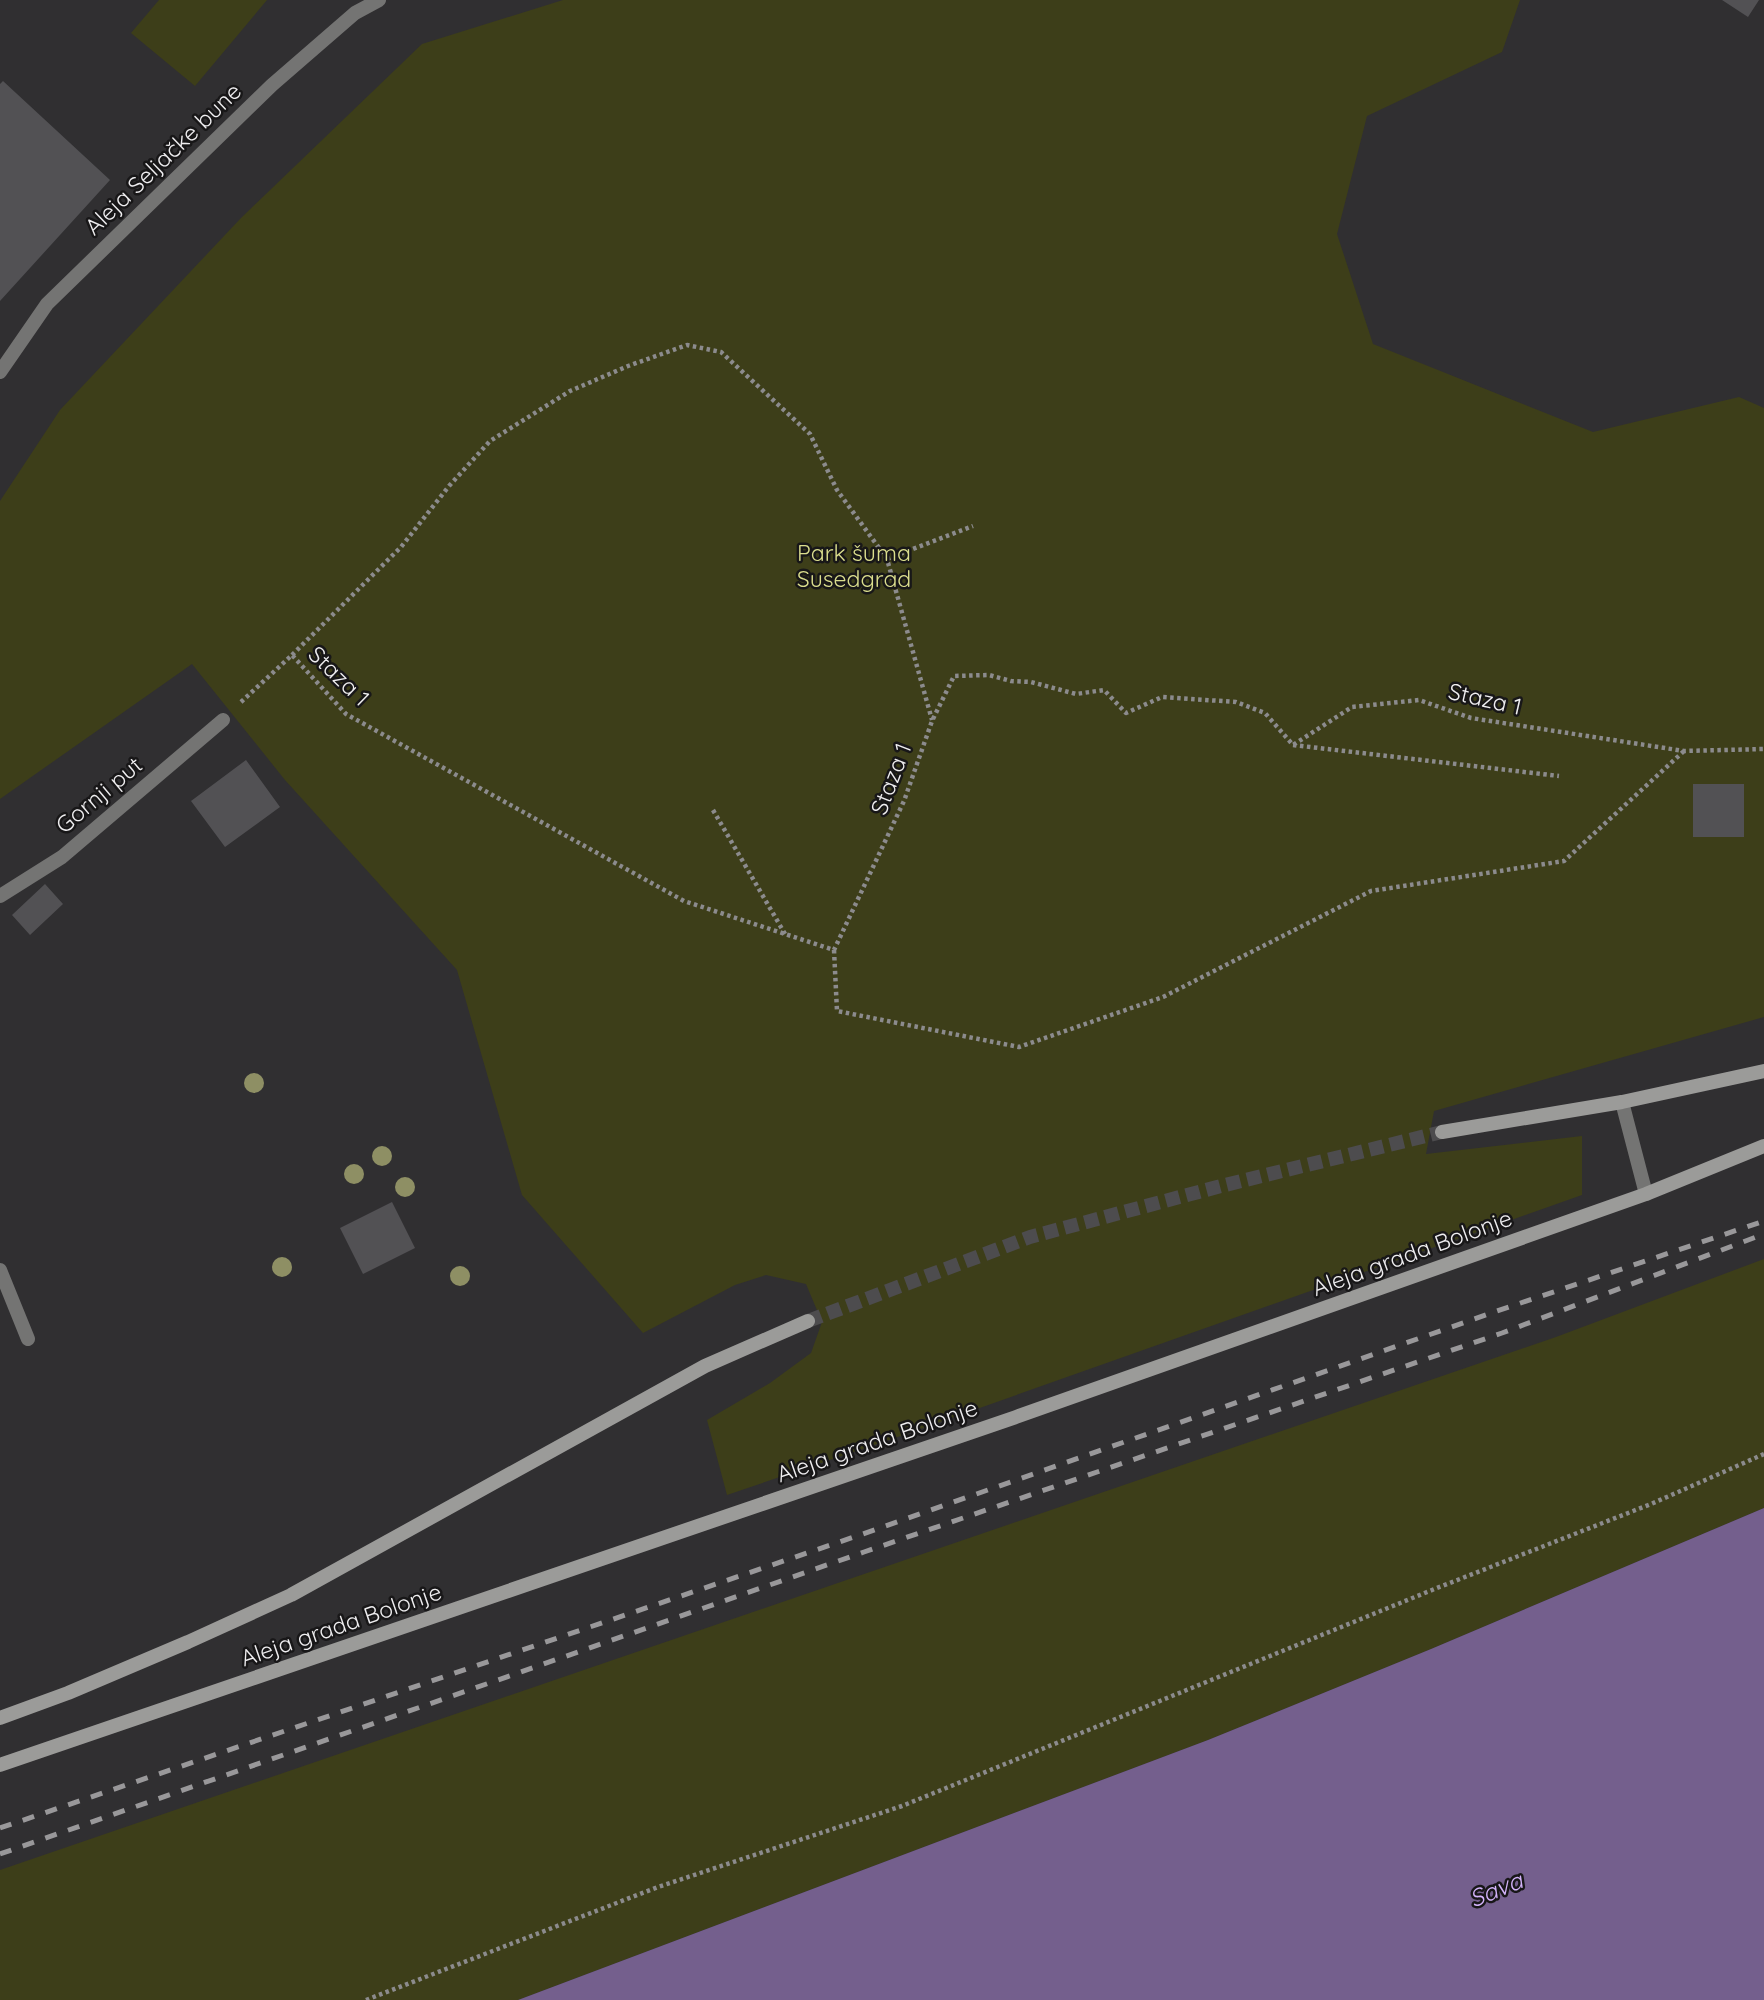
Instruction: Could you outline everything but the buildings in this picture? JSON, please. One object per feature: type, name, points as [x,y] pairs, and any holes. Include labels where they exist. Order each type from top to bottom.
[{"type":"main road","points":[[1442,1132],[1622,1102],[1764,1070]]},
{"type":"main road","name":"Aleja grada Bolonje","points":[[0,1766],[1016,1417],[1646,1194],[1764,1146]]},
{"type":"main road","name":"Aleja grada Bolonje","points":[[0,1718],[68,1693],[291,1595],[705,1366],[808,1321]]},
{"type":"street","name":"Aleja Seljačke bune","points":[[0,372],[47,304],[272,85],[355,13],[379,0]]},
{"type":"street","name":"Gornji put","points":[[0,896],[62,857],[223,720]]},
{"type":"street","points":[[1622,1102],[1646,1194]]},
{"type":"street","points":[[0,1270],[28,1339]]},
{"type":"path","points":[[292,655],[401,547],[449,486],[490,441],[570,391],[687,345],[721,352],[810,434],[837,490],[887,559],[932,721]]},
{"type":"path","points":[[887,559],[973,526]]},
{"type":"path","name":"Staza 1","points":[[223,720],[292,655],[346,713],[684,901],[834,950],[904,801],[932,721],[954,676],[989,675],[1011,681],[1031,682],[1076,694],[1104,690],[1126,713],[1162,697],[1236,702],[1265,713],[1293,745],[1352,707],[1419,700],[1471,718],[1684,751],[1764,749]]},
{"type":"path","points":[[1293,745],[1559,776]]},
{"type":"path","points":[[834,950],[837,1011],[1019,1046],[1163,997],[1371,891],[1564,861],[1684,751]]},
{"type":"path","points":[[713,810],[785,935]]},
{"type":"path","points":[[366,2000],[658,1887],[902,1806],[1437,1588],[1651,1504],[1764,1454]]},
{"type":"green space","points":[[159,0],[267,0],[195,86],[131,33]]},
{"type":"green space","name":"Park šuma Susedgrad","points":[[563,0],[1520,0],[1502,52],[1367,116],[1337,234],[1373,344],[1593,432],[1739,397],[1764,408],[1764,1017],[1434,1111],[1426,1154],[1582,1136],[1582,1195],[727,1495],[707,1420],[770,1383],[811,1353],[822,1322],[806,1284],[766,1275],[735,1285],[643,1333],[522,1195],[457,970],[285,780],[192,664],[0,799],[0,501],[60,410],[241,218],[422,44]]},
{"type":"green space","points":[[1764,1259],[1764,1508],[1431,1649],[1208,1740],[518,2000],[0,2000],[0,1870],[1556,1337]]},
{"type":"water","name":"Sava","points":[[1764,1508],[1764,2000],[518,2000],[1208,1740]]},
{"type":"tunnel","points":[[808,1321],[1030,1237],[1221,1186],[1442,1132]]},
{"type":"railway","points":[[0,1828],[857,1536],[1494,1312],[1764,1221]]},
{"type":"railway","points":[[0,1854],[864,1552],[1502,1333],[1764,1234]]}]
